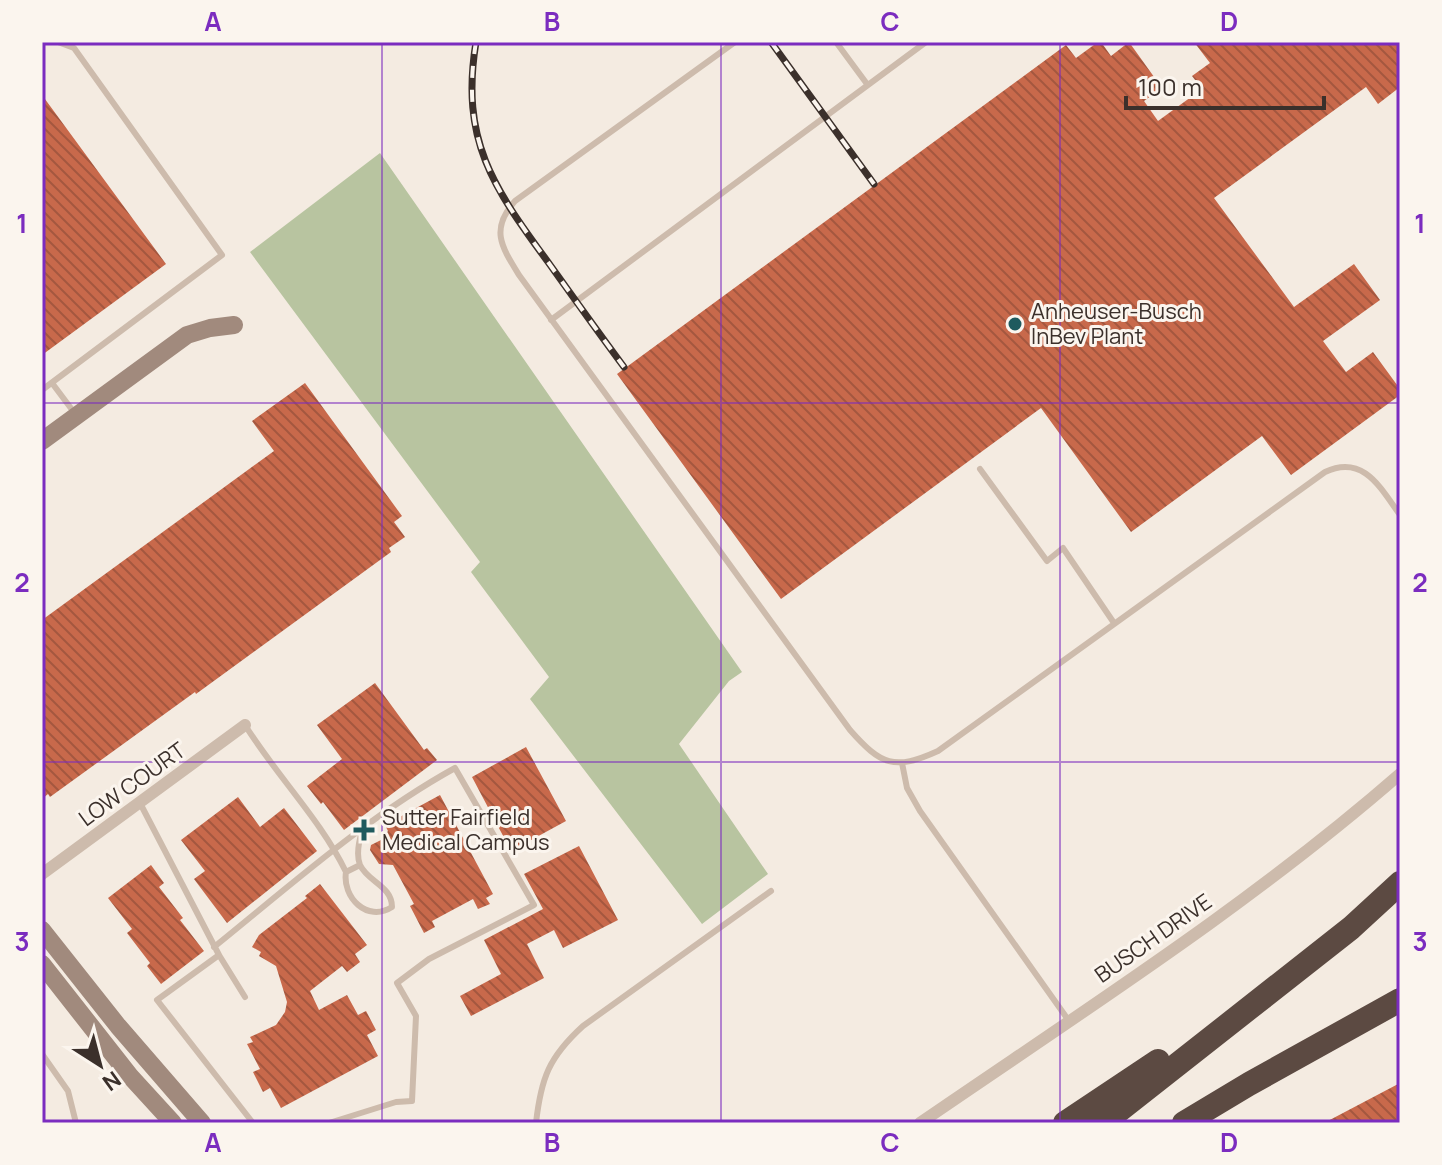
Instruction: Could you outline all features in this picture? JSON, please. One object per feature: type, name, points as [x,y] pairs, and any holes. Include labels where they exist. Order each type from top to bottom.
[{"type":"highway","points":[[1103,1123],[1351,928],[1400,883]]},
{"type":"highway","points":[[1065,1123],[1351,928]]},
{"type":"highway","points":[[1184,1123],[1400,1000]]},
{"type":"highway","points":[[1215,1123],[1400,1000]]},
{"type":"main road","points":[[42,441],[187,335],[234,325]]},
{"type":"main road","points":[[42,930],[118,1026],[202,1123]]},
{"type":"main road","points":[[42,964],[130,1076],[173,1123]]},
{"type":"street","name":"LOW COURT","points":[[42,874],[245,725]]},
{"type":"street","name":"BUSCH DRIVE","points":[[920,1123],[1290,865],[1400,774]]},
{"type":"lane","points":[[42,390],[222,255],[74,48],[58,42]]},
{"type":"lane","points":[[735,42],[515,201],[501,221],[499,233],[503,247],[551,320],[850,730],[869,751],[895,764],[938,751],[1335,467],[1359,468],[1400,513]]},
{"type":"lane","points":[[836,42],[867,84]]},
{"type":"lane","points":[[551,320],[926,42]]},
{"type":"lane","points":[[52,383],[77,416]]},
{"type":"lane","points":[[980,469],[1047,561],[1063,548],[1114,623]]},
{"type":"lane","points":[[245,725],[263,755],[335,850],[346,872],[347,893],[356,903],[379,912],[392,907],[388,892],[360,865],[358,846],[362,830]]},
{"type":"lane","points":[[902,763],[907,788],[920,811],[1069,1021]]},
{"type":"lane","points":[[214,947],[415,790],[455,768],[534,905],[429,959],[397,983],[416,1016],[412,1101],[396,1102],[329,1123]]},
{"type":"lane","points":[[140,803],[214,947],[245,997]]},
{"type":"lane","points":[[346,872],[360,865]]},
{"type":"lane","points":[[536,1123],[540,1089],[549,1064],[564,1043],[583,1026],[771,891]]},
{"type":"lane","points":[[219,955],[157,1000],[253,1123]]},
{"type":"lane","points":[[42,1054],[68,1091],[76,1123]]},
{"type":"green space","points":[[380,153],[742,672],[729,681],[679,744],[768,874],[702,924],[530,699],[549,677],[471,572],[480,562],[250,252]]},
{"type":"building","name":"Anheuser-Busch InBev Plant","points":[[1098,42],[1111,56],[1129,42],[1162,88],[1144,101],[1158,121],[1202,89],[1192,76],[1210,63],[1194,42],[1400,42],[1400,87],[1378,104],[1366,87],[1214,198],[1294,307],[1354,264],[1380,300],[1323,341],[1346,372],[1373,352],[1400,389],[1400,395],[1291,475],[1262,436],[1131,532],[1041,408],[781,599],[617,374],[1066,45],[1076,58]]},
{"type":"building","points":[[42,95],[166,264],[42,355]]},
{"type":"building","points":[[305,383],[402,516],[394,522],[405,537],[389,548],[391,552],[196,694],[50,797],[48,794],[42,799],[42,620],[274,451],[252,421]]},
{"type":"building","points":[[375,683],[424,750],[427,748],[437,760],[344,830],[307,786],[342,759],[317,725]]},
{"type":"building","points":[[526,747],[566,821],[511,851],[472,777]]},
{"type":"building","points":[[440,795],[493,894],[486,898],[490,904],[478,909],[473,899],[432,921],[435,927],[424,933],[410,906],[414,904],[393,865],[379,864],[370,850],[371,845],[381,840],[388,831],[385,825]]},
{"type":"building","points":[[238,797],[260,827],[284,808],[317,851],[227,923],[194,879],[205,871],[181,840]]},
{"type":"building","points":[[579,846],[618,920],[563,948],[554,930],[527,944],[544,978],[471,1016],[460,996],[501,974],[484,940],[543,909],[524,874]]},
{"type":"building","points":[[151,865],[164,883],[159,887],[204,951],[161,984],[147,966],[150,963],[127,933],[132,929],[108,898]]},
{"type":"building","points":[[320,884],[367,945],[355,954],[360,962],[347,972],[342,966],[310,991],[319,1010],[347,995],[358,1015],[366,1011],[376,1030],[367,1035],[378,1056],[281,1108],[270,1088],[263,1092],[253,1072],[260,1069],[247,1044],[253,1042],[250,1037],[276,1025],[285,1012],[287,1002],[276,966],[259,956],[261,952],[252,947],[259,935],[307,898],[305,896]]},
{"type":"building","points":[[1400,1083],[1400,1118],[1391,1123],[1324,1123]]},
{"type":"railway","points":[[476,42],[473,107],[485,161],[511,210],[624,367]]},
{"type":"railway","points":[[771,42],[874,184]]},
{"type":"place","name":"Anheuser-Busch InBev Plant","points":[[1015,324]]},
{"type":"place","name":"Sutter Fairfield Medical Campus","points":[[364,830]]}]
